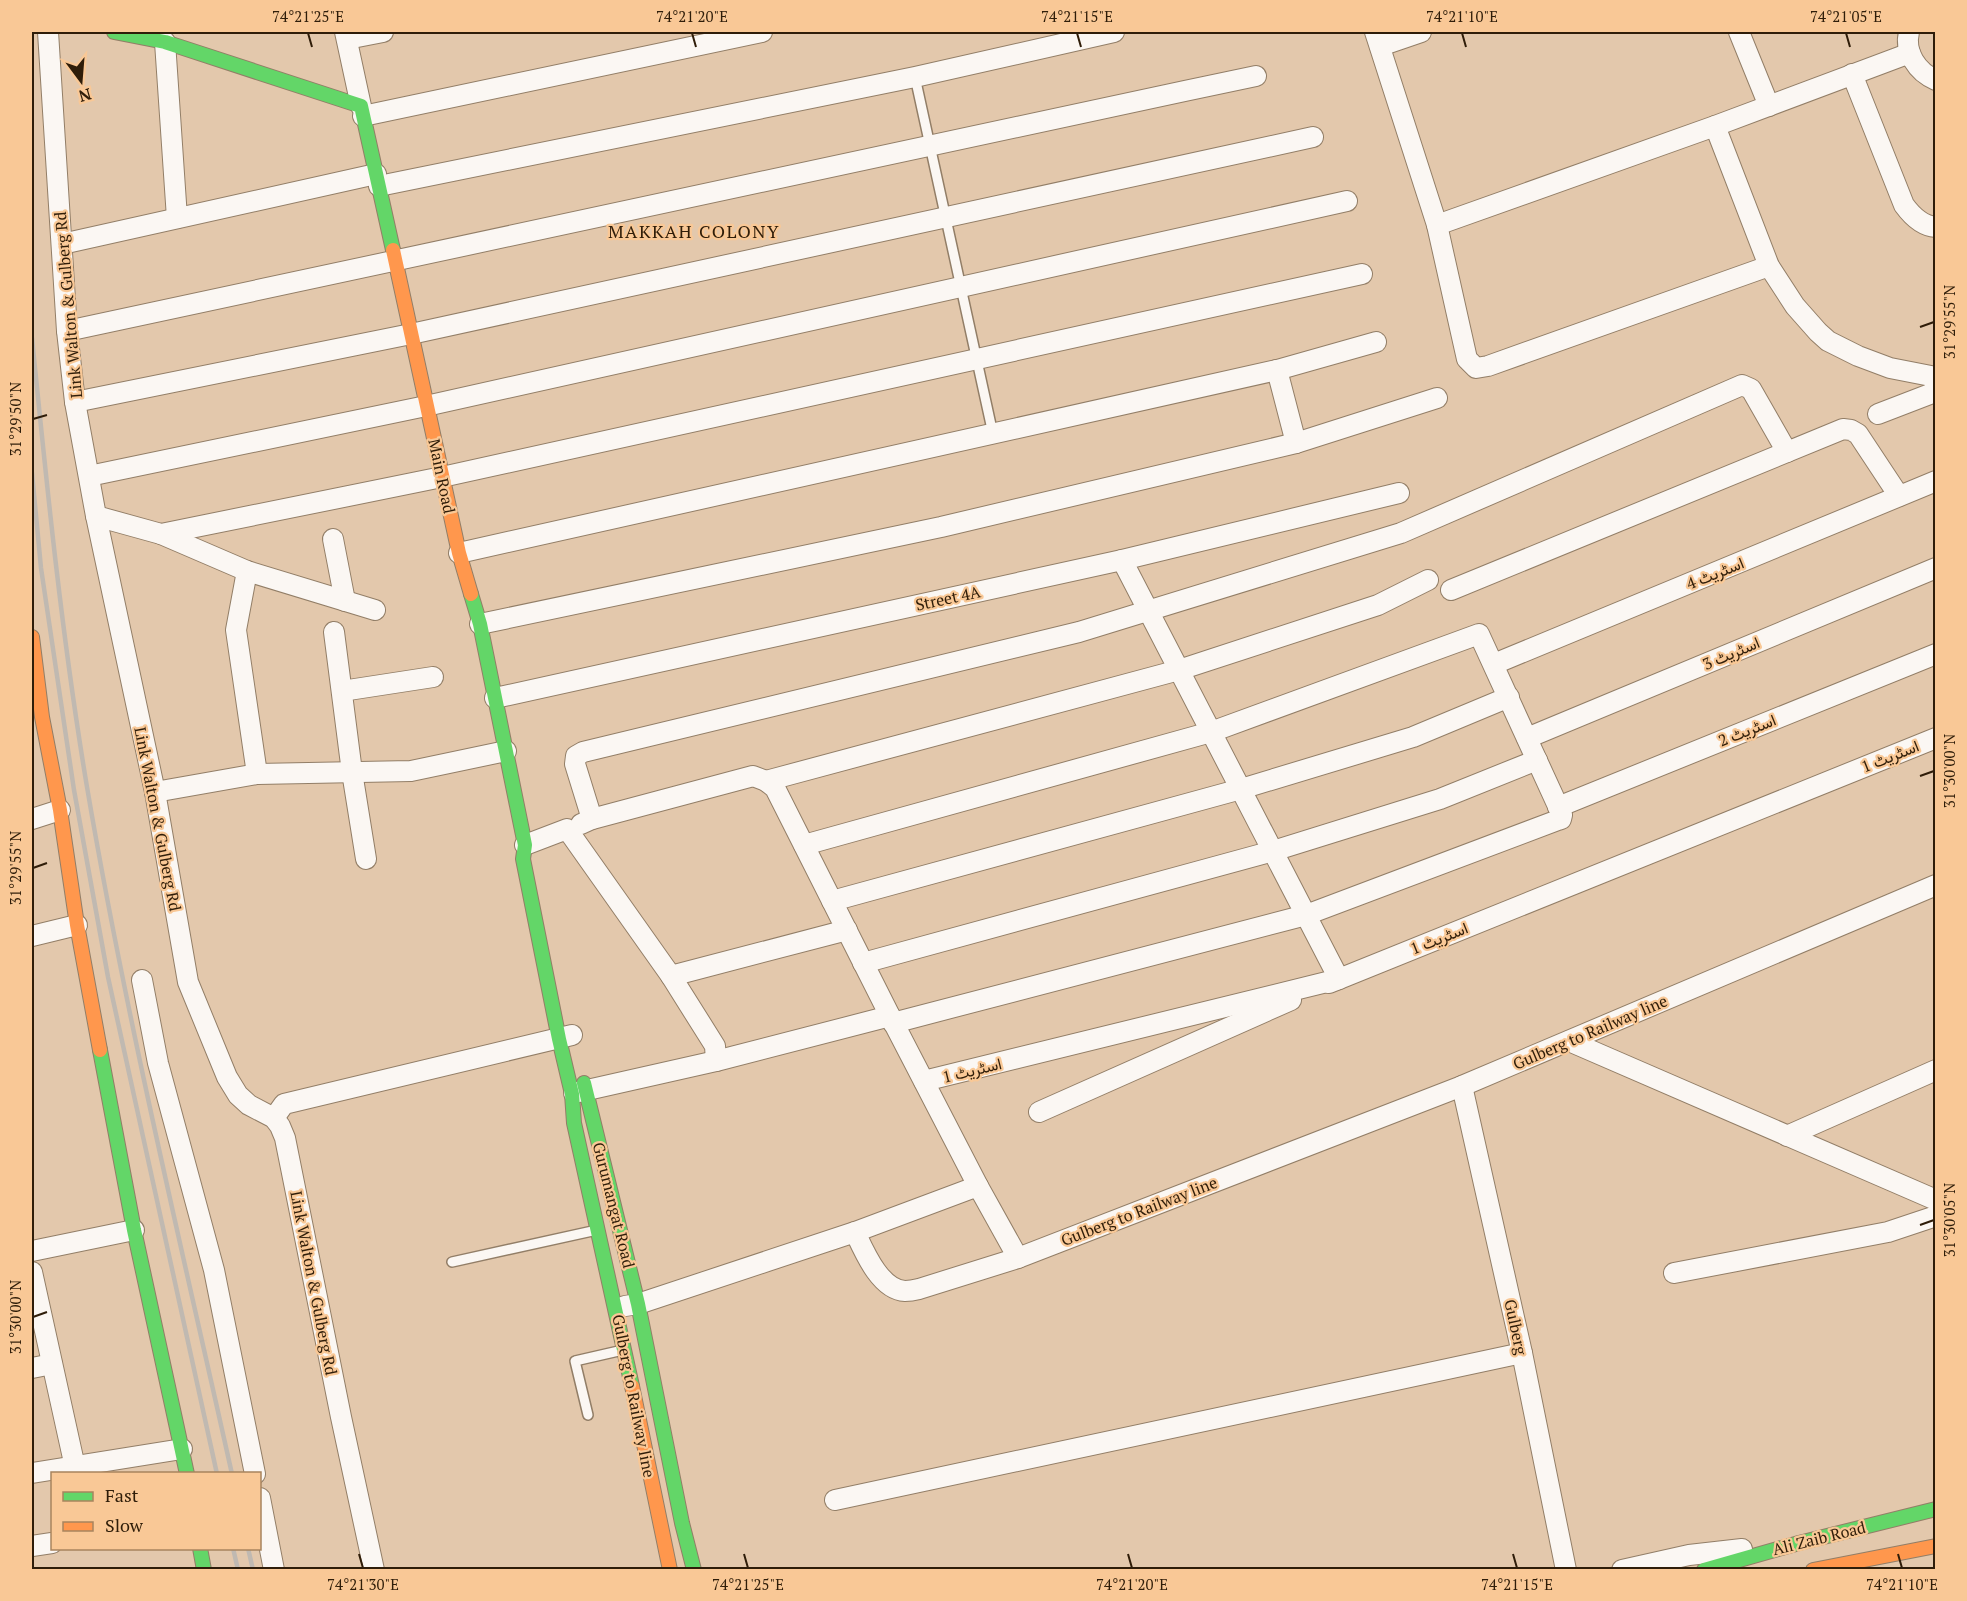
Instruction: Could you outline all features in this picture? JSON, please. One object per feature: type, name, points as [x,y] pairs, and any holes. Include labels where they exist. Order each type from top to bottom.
[{"type":"street","name":"Link Walton & Gulberg Rd","points":[[48,32],[67,331],[75,402],[96,516],[155,792],[188,982],[227,1077],[238,1095],[249,1105],[274,1119],[285,1138],[374,1569]]},
{"type":"street","points":[[114,32],[165,42],[362,111],[762,32]]},
{"type":"street","points":[[362,111],[346,35],[383,32]]},
{"type":"street","points":[[62,244],[177,218],[915,77],[1114,32]]},
{"type":"street","points":[[1421,32],[1377,39],[1437,225],[1467,359],[1476,368],[1500,362],[1769,266]]},
{"type":"street","points":[[1739,32],[1769,106]]},
{"type":"street","points":[[1909,32],[1910,53],[1917,67],[1935,80]]},
{"type":"street","points":[[165,42],[177,218]]},
{"type":"street","points":[[1437,225],[1910,53]]},
{"type":"street","points":[[1852,74],[1904,205],[1919,221],[1935,227]]},
{"type":"street","points":[[67,331],[930,144],[1256,76]]},
{"type":"street","name":"Main Road","points":[[362,111],[459,553],[480,624],[525,845]]},
{"type":"street","points":[[1714,126],[1769,266],[1795,306],[1828,341],[1858,357],[1890,369],[1935,377]]},
{"type":"street","points":[[75,402],[411,334],[1313,137]]},
{"type":"street","points":[[89,476],[426,406],[1347,201]]},
{"type":"street","points":[[161,534],[442,477],[1362,274]]},
{"type":"street","points":[[459,553],[1277,370],[1376,342]]},
{"type":"street","points":[[1277,370],[1296,443]]},
{"type":"street","points":[[592,819],[575,764],[576,756],[583,752],[1079,632],[1401,533],[1742,385],[1750,389],[1787,452]]},
{"type":"street","points":[[1878,414],[1930,394],[1935,389]]},
{"type":"street","points":[[480,624],[941,527],[1296,443],[1437,398]]},
{"type":"street","points":[[1451,590],[1843,429],[1858,434],[1899,496]]},
{"type":"street","name":"اسٹریٹ 4","points":[[1494,664],[1935,481]]},
{"type":"street","name":"Street 4A","points":[[495,698],[1122,560],[1399,493]]},
{"type":"street","points":[[96,516],[161,534],[247,571],[375,610]]},
{"type":"street","points":[[333,539],[345,601]]},
{"type":"street","points":[[1039,1112],[1339,979],[1122,560]]},
{"type":"street","name":"اسٹریٹ 3","points":[[1527,738],[1935,568]]},
{"type":"street","points":[[247,571],[236,630],[257,774]]},
{"type":"street","points":[[766,781],[1179,669],[1378,605],[1428,580]]},
{"type":"street","points":[[334,632],[366,859]]},
{"type":"street","points":[[579,1093],[892,1019],[1306,915],[1562,819],[1562,815],[1479,634],[1211,732],[804,845]]},
{"type":"street","points":[[32,637],[37,718],[60,810],[77,925],[134,1230],[186,1472]]},
{"type":"street","name":"اسٹریٹ 2","points":[[1558,807],[1935,654]]},
{"type":"street","points":[[342,691],[433,677]]},
{"type":"street","points":[[832,901],[1241,789],[1413,737],[1509,697]]},
{"type":"street","name":"اسٹریٹ 1","points":[[924,1082],[1339,979],[1935,738]]},
{"type":"street","points":[[155,792],[257,774],[411,771],[506,751]]},
{"type":"street","points":[[863,963],[1273,851],[1440,799],[1537,760]]},
{"type":"street","points":[[525,845],[592,819],[753,776],[766,781],[775,788],[924,1082],[1018,1258]]},
{"type":"street","points":[[32,819],[60,810]]},
{"type":"street","points":[[567,829],[671,976],[715,1046],[716,1061]]},
{"type":"street","points":[[525,845],[536,856],[566,1002]]},
{"type":"street","points":[[525,845],[523,859],[569,1036],[579,1093],[574,1123],[616,1307]]},
{"type":"street","name":"Gulberg to Railway line","points":[[855,1232],[882,1279],[893,1288],[905,1291],[919,1289],[1018,1258],[1462,1086],[1935,885]]},
{"type":"street","points":[[32,936],[77,925]]},
{"type":"street","points":[[671,976],[847,930]]},
{"type":"street","points":[[142,980],[158,1063],[214,1270],[255,1472]]},
{"type":"street","points":[[274,1119],[284,1104],[569,1036]]},
{"type":"street","points":[[1569,1041],[1935,1200]]},
{"type":"street","name":"Gurumangat Road","points":[[581,1069],[579,1093],[638,1304],[682,1523],[694,1569]]},
{"type":"street","points":[[1787,1136],[1935,1070]]},
{"type":"street","name":"Gulberg","points":[[1462,1086],[1522,1353],[1566,1569]]},
{"type":"street","name":"Gulberg to Railway line","points":[[670,1569],[616,1307],[638,1304],[855,1232],[978,1186]]},
{"type":"street","points":[[1674,1273],[1888,1232],[1935,1216]]},
{"type":"street","points":[[32,1251],[134,1230]]},
{"type":"street","points":[[32,1272],[75,1467]]},
{"type":"street","points":[[835,1500],[1522,1353]]},
{"type":"street","points":[[32,1368],[52,1364]]},
{"type":"street","points":[[32,1473],[182,1449]]},
{"type":"street","points":[[261,1503],[274,1569]]},
{"type":"street","name":"Ali Zaib Road","points":[[1704,1569],[1935,1509]]},
{"type":"street","points":[[32,1546],[51,1543]]},
{"type":"street","points":[[1622,1569],[1689,1555],[1799,1543]]},
{"type":"street","name":"Ali Zaib Road","points":[[1813,1569],[1935,1546]]},
{"type":"street","points":[[200,1550],[204,1569]]},
{"type":"street","points":[[1836,1569],[1859,1560]]},
{"type":"lane","points":[[915,77],[993,434]]},
{"type":"lane","points":[[452,1262],[599,1230]]},
{"type":"lane","points":[[588,1415],[575,1361],[625,1349]]},
{"type":"railway","points":[[32,338],[63,619],[78,731],[102,873],[174,1217],[232,1472]]},
{"type":"railway","points":[[32,473],[41,568],[74,790],[108,977],[217,1472]]},
{"type":"railway","points":[[233,1550],[238,1570]]},
{"type":"railway","points":[[248,1550],[253,1570]]},
{"type":"traffic: fast","points":[[114,32],[165,42],[361,106],[393,250]]},
{"type":"traffic: fast","points":[[471,594],[480,624],[525,845],[523,859],[572,1094],[574,1123],[632,1386]]},
{"type":"traffic: fast","points":[[100,1050],[134,1230],[187,1472]]},
{"type":"traffic: fast","points":[[584,1083],[638,1304],[682,1523],[694,1570]]},
{"type":"traffic: fast","points":[[1704,1570],[1799,1543],[1936,1509]]},
{"type":"traffic: fast","points":[[200,1550],[204,1570]]},
{"type":"traffic: slow","points":[[393,250],[459,553],[471,594]]},
{"type":"traffic: slow","points":[[32,637],[42,717],[100,1050]]},
{"type":"traffic: slow","points":[[632,1386],[670,1570]]},
{"type":"traffic: slow","points":[[1813,1570],[1936,1546]]},
{"type":"district","name":"MAKKAH COLONY","points":[[694,232]]}]
